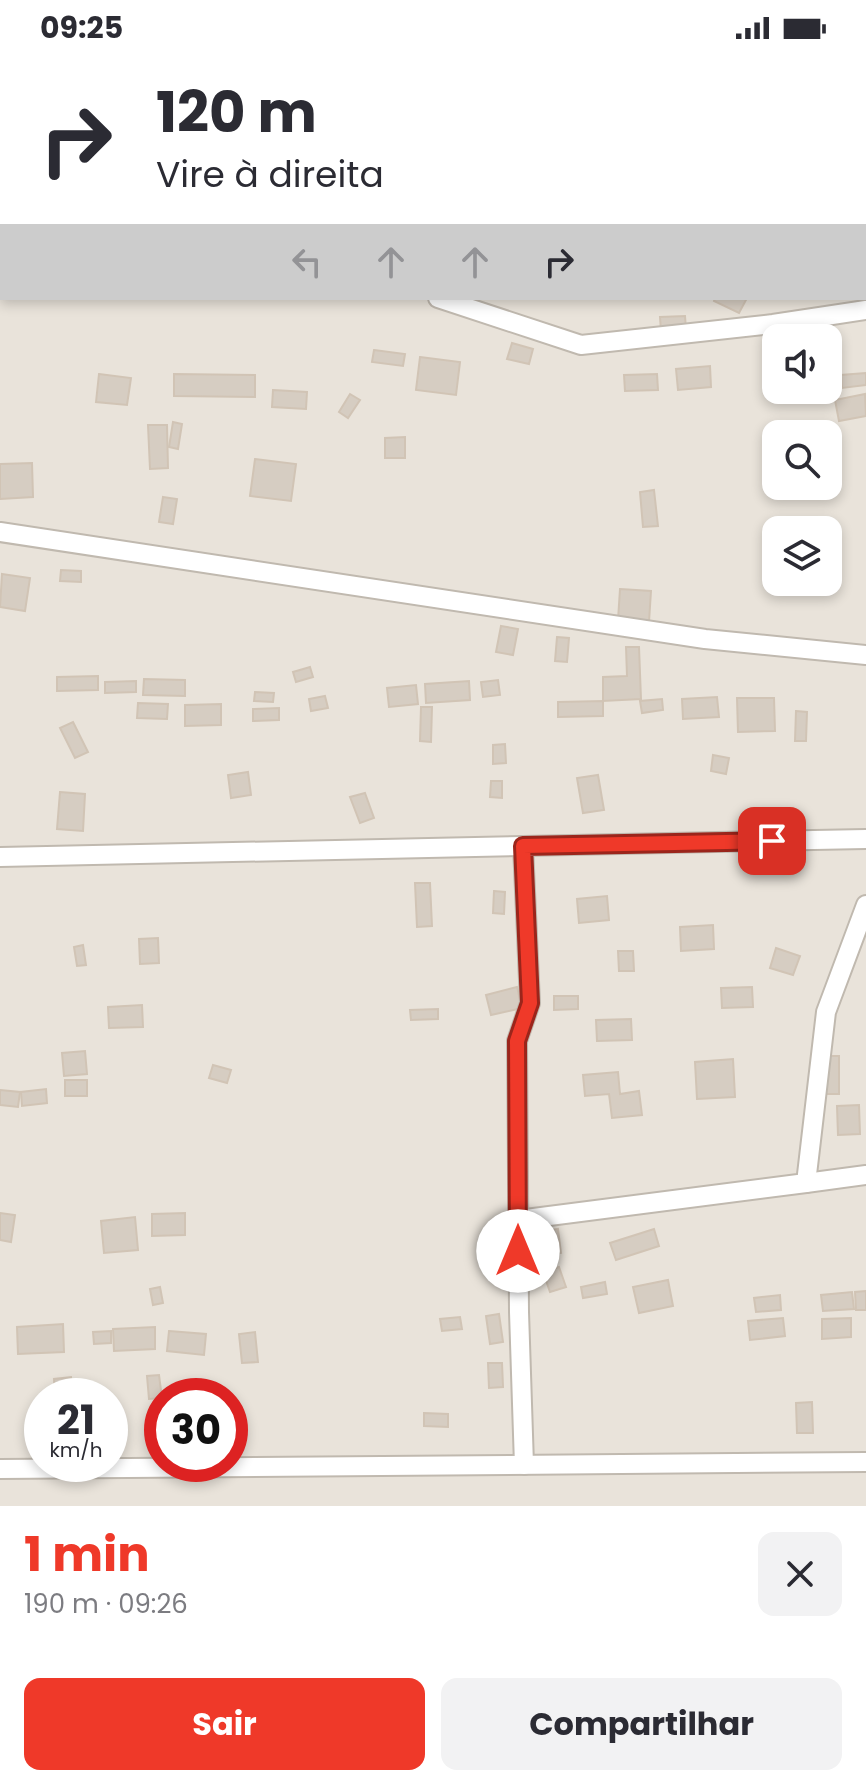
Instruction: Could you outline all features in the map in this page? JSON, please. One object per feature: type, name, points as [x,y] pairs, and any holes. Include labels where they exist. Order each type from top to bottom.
[{"type":"street","points":[[444,300],[581,345],[773,324],[866,310]]},
{"type":"street","points":[[0,532],[705,639],[866,655]]},
{"type":"street","points":[[0,857],[866,839]]},
{"type":"street","points":[[523,846],[530,1003],[517,1041],[524,1465]]},
{"type":"street","points":[[806,1183],[826,1012],[866,905]]},
{"type":"street","points":[[518,1220],[866,1175]]},
{"type":"street","points":[[0,1469],[866,1462]]},
{"type":"shaded area","points":[[0,300],[866,300],[866,1506],[0,1506]]},
{"type":"building","points":[[714,300],[746,300],[739,313]]},
{"type":"building","points":[[685,316],[686,329],[661,331],[660,317]]},
{"type":"building","points":[[512,343],[533,349],[529,364],[507,359]]},
{"type":"building","points":[[374,350],[405,354],[403,366],[372,362]]},
{"type":"building","points":[[420,357],[460,362],[456,395],[416,390]]},
{"type":"building","points":[[710,366],[711,387],[678,390],[676,369]]},
{"type":"building","points":[[866,373],[866,385],[842,388],[842,375]]},
{"type":"building","points":[[99,374],[131,378],[127,405],[96,402]]},
{"type":"building","points":[[174,374],[255,375],[255,397],[174,396]]},
{"type":"building","points":[[657,374],[658,390],[625,391],[624,375]]},
{"type":"building","points":[[273,390],[307,392],[306,409],[272,407]]},
{"type":"building","points":[[350,394],[360,400],[348,418],[339,412]]},
{"type":"building","points":[[865,394],[866,416],[839,420],[836,404],[842,404],[842,399]]},
{"type":"building","points":[[173,422],[182,424],[178,449],[169,447]]},
{"type":"building","points":[[148,425],[167,425],[168,468],[150,469]]},
{"type":"building","points":[[405,437],[405,458],[385,458],[385,438]]},
{"type":"building","points":[[255,459],[296,464],[291,501],[250,496]]},
{"type":"building","points":[[32,463],[33,497],[0,499],[0,464]]},
{"type":"building","points":[[654,490],[658,526],[643,527],[640,492]]},
{"type":"building","points":[[163,497],[177,499],[173,524],[159,522]]},
{"type":"building","points":[[61,570],[81,571],[81,582],[60,581]]},
{"type":"building","points":[[2,574],[30,578],[25,611],[0,607]]},
{"type":"building","points":[[620,589],[651,591],[649,622],[618,620]]},
{"type":"building","points":[[501,626],[518,629],[513,655],[496,652]]},
{"type":"building","points":[[557,637],[569,638],[567,662],[555,661]]},
{"type":"building","points":[[626,647],[639,647],[641,699],[603,701],[603,677],[627,676]]},
{"type":"building","points":[[310,667],[313,677],[296,682],[293,672]]},
{"type":"building","points":[[98,676],[98,690],[57,691],[57,677]]},
{"type":"building","points":[[144,679],[185,680],[185,696],[143,695]]},
{"type":"building","points":[[498,680],[500,695],[483,697],[481,682]]},
{"type":"building","points":[[136,681],[136,692],[105,693],[105,682]]},
{"type":"building","points":[[469,681],[470,700],[426,703],[425,684]]},
{"type":"building","points":[[416,685],[418,704],[389,707],[387,688]]},
{"type":"building","points":[[255,692],[274,693],[273,702],[254,701]]},
{"type":"building","points":[[325,696],[328,708],[311,711],[309,699]]},
{"type":"building","points":[[717,697],[719,717],[683,719],[682,699]]},
{"type":"building","points":[[737,698],[774,698],[775,731],[738,732]]},
{"type":"building","points":[[662,699],[663,710],[642,713],[640,701]]},
{"type":"building","points":[[603,701],[603,716],[558,717],[558,702]]},
{"type":"building","points":[[138,703],[168,704],[167,719],[137,718]]},
{"type":"building","points":[[221,704],[221,725],[185,726],[185,705]]},
{"type":"building","points":[[421,707],[432,707],[431,742],[420,741]]},
{"type":"building","points":[[279,708],[279,720],[253,721],[253,709]]},
{"type":"building","points":[[796,711],[807,712],[806,741],[795,741]]},
{"type":"building","points":[[73,722],[88,752],[75,758],[60,728]]},
{"type":"building","points":[[505,744],[506,763],[493,764],[493,745]]},
{"type":"building","points":[[713,755],[729,758],[726,774],[711,771]]},
{"type":"building","points":[[248,772],[251,795],[231,798],[228,775]]},
{"type":"building","points":[[598,775],[604,810],[583,813],[577,778]]},
{"type":"building","points":[[491,781],[502,781],[502,798],[490,797]]},
{"type":"building","points":[[60,792],[85,794],[83,831],[57,829]]},
{"type":"building","points":[[365,793],[374,818],[360,823],[350,797]]},
{"type":"building","points":[[415,883],[430,883],[432,926],[417,927]]},
{"type":"building","points":[[494,891],[505,892],[504,914],[493,913]]},
{"type":"building","points":[[607,896],[609,920],[579,923],[577,899]]},
{"type":"building","points":[[713,925],[714,949],[681,951],[680,927]]},
{"type":"building","points":[[158,938],[159,963],[140,964],[139,939]]},
{"type":"building","points":[[83,945],[86,965],[77,966],[74,947]]},
{"type":"building","points":[[776,948],[800,956],[793,975],[770,968]]},
{"type":"building","points":[[618,951],[633,951],[634,971],[619,971]]},
{"type":"building","points":[[517,987],[522,1008],[491,1015],[486,995]]},
{"type":"building","points":[[752,987],[753,1007],[722,1008],[721,988]]},
{"type":"building","points":[[554,996],[578,996],[578,1009],[554,1010]]},
{"type":"building","points":[[142,1005],[143,1027],[109,1028],[108,1007]]},
{"type":"building","points":[[438,1009],[438,1019],[411,1020],[410,1010]]},
{"type":"building","points":[[631,1019],[632,1040],[597,1041],[596,1020]]},
{"type":"building","points":[[85,1051],[87,1074],[64,1076],[62,1053]]},
{"type":"building","points":[[823,1056],[839,1056],[839,1094],[823,1094]]},
{"type":"building","points":[[733,1059],[735,1097],[697,1099],[695,1062]]},
{"type":"building","points":[[213,1065],[231,1070],[227,1083],[209,1078]]},
{"type":"building","points":[[618,1072],[620,1094],[639,1091],[642,1115],[612,1118],[609,1094],[585,1096],[583,1075]]},
{"type":"building","points":[[65,1080],[87,1080],[87,1096],[65,1096]]},
{"type":"building","points":[[46,1089],[47,1103],[22,1106],[21,1092]]},
{"type":"building","points":[[0,1090],[20,1092],[18,1107],[0,1105]]},
{"type":"building","points":[[859,1105],[860,1134],[838,1135],[837,1106]]},
{"type":"building","points":[[0,1213],[15,1215],[11,1242],[0,1240]]},
{"type":"building","points":[[185,1213],[185,1235],[152,1236],[152,1214]]},
{"type":"building","points":[[135,1217],[138,1250],[104,1253],[101,1221]]},
{"type":"building","points":[[558,1229],[561,1253],[540,1256],[537,1232]]},
{"type":"building","points":[[654,1229],[659,1246],[616,1260],[610,1243]]},
{"type":"building","points":[[493,1242],[496,1269],[484,1270],[481,1244]]},
{"type":"building","points":[[559,1267],[566,1287],[550,1292],[543,1272]]},
{"type":"building","points":[[668,1280],[673,1306],[639,1313],[633,1287]]},
{"type":"building","points":[[605,1282],[607,1294],[583,1298],[581,1287]]},
{"type":"building","points":[[160,1287],[163,1303],[153,1305],[150,1289]]},
{"type":"building","points":[[866,1291],[866,1310],[856,1310],[855,1292]]},
{"type":"building","points":[[852,1292],[854,1309],[823,1311],[821,1295]]},
{"type":"building","points":[[780,1295],[781,1310],[756,1312],[754,1298]]},
{"type":"building","points":[[499,1314],[503,1342],[490,1344],[486,1316]]},
{"type":"building","points":[[460,1317],[462,1329],[442,1331],[440,1319]]},
{"type":"building","points":[[783,1318],[785,1336],[750,1340],[748,1321]]},
{"type":"building","points":[[851,1318],[851,1337],[822,1339],[822,1319]]},
{"type":"building","points":[[63,1324],[64,1352],[18,1354],[17,1327]]},
{"type":"building","points":[[155,1327],[155,1349],[114,1351],[113,1329]]},
{"type":"building","points":[[111,1331],[111,1343],[94,1344],[93,1332]]},
{"type":"building","points":[[169,1331],[206,1334],[204,1355],[167,1351]]},
{"type":"building","points":[[255,1332],[258,1362],[242,1363],[239,1334]]},
{"type":"building","points":[[488,1363],[502,1363],[503,1387],[489,1388]]},
{"type":"building","points":[[812,1402],[813,1433],[797,1433],[796,1403]]},
{"type":"building","points":[[424,1413],[448,1414],[448,1427],[424,1426]]},
{"type":"route","points":[[518,1251],[517,1041],[530,1003],[523,846],[772,841]]}]
